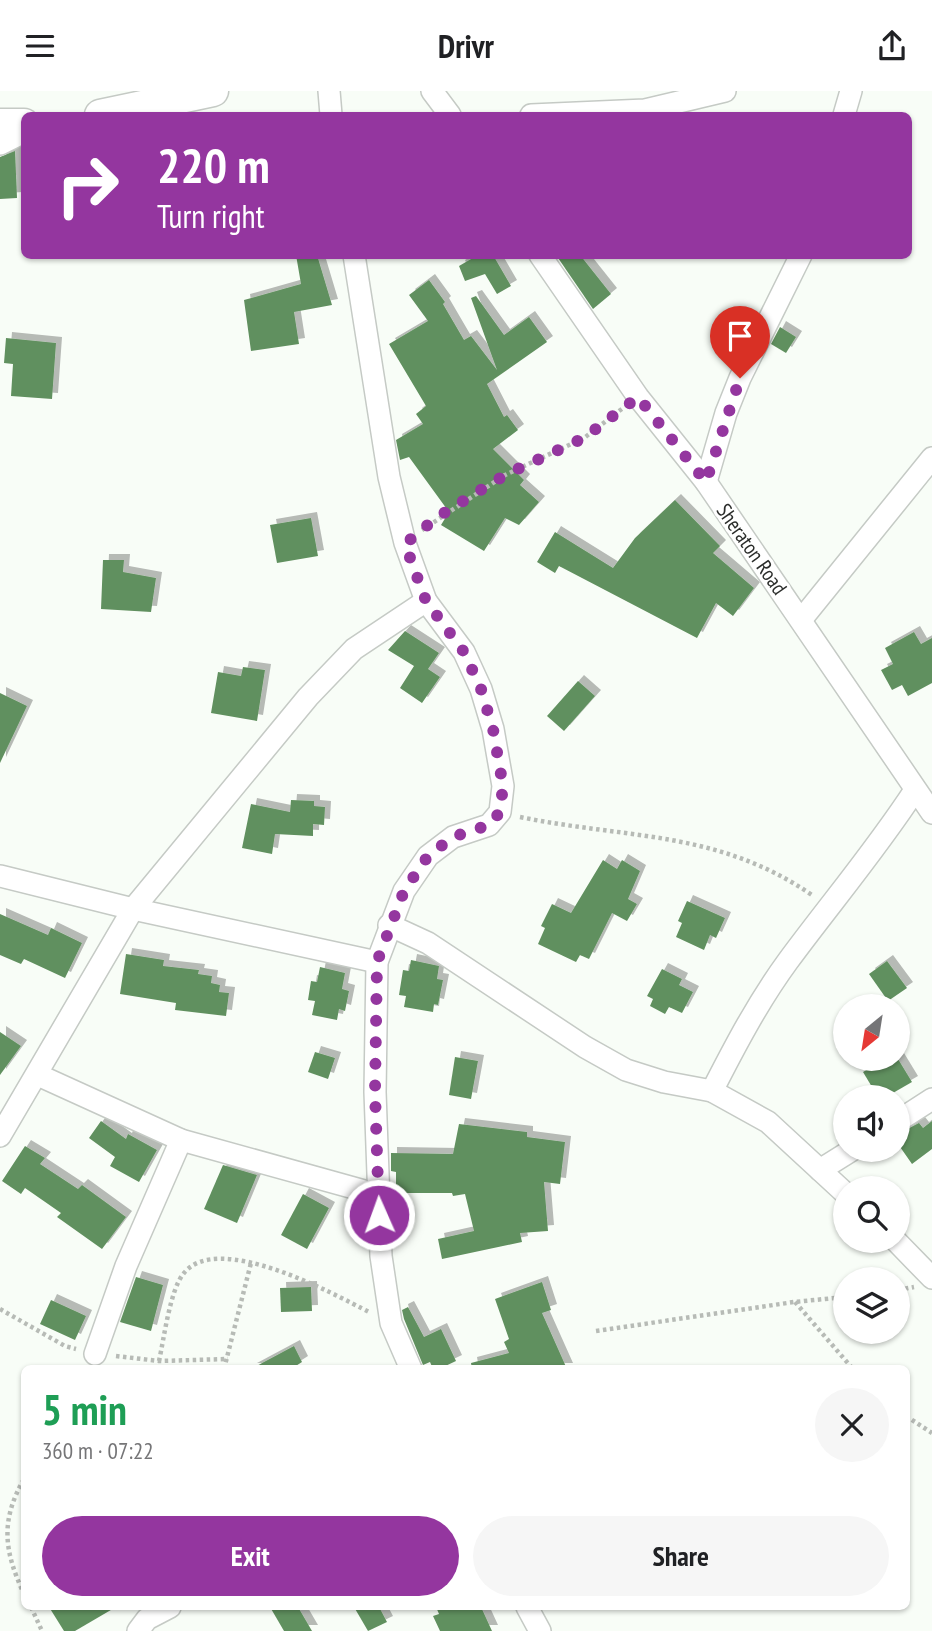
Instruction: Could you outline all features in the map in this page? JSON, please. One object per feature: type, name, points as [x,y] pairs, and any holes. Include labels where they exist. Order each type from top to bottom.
[{"type":"main road","points":[[114,112],[213,91]]},
{"type":"main road","points":[[0,124],[21,124]]},
{"type":"street","points":[[329,91],[331,112]]},
{"type":"street","points":[[432,91],[448,112]]},
{"type":"street","points":[[599,112],[645,110],[725,91]]},
{"type":"street","points":[[845,112],[851,91]]},
{"type":"street","points":[[0,144],[21,134]]},
{"type":"street","points":[[355,259],[390,477],[405,544],[426,601],[464,652],[481,689],[493,729],[503,786],[500,812],[489,825],[453,837],[428,856],[404,891],[377,962],[375,1092],[381,1256],[391,1323],[409,1365]]},
{"type":"street","name":"Sheraton Road","points":[[543,259],[638,397],[706,482],[932,813]]},
{"type":"street","points":[[706,482],[740,378],[799,259]]},
{"type":"street","points":[[801,620],[932,458]]},
{"type":"street","points":[[2,1127],[38,1075],[133,909],[317,688],[354,649],[426,601]]},
{"type":"street","points":[[712,1090],[745,1026],[787,962],[884,837],[915,790]]},
{"type":"street","points":[[0,876],[133,909],[377,962]]},
{"type":"street","points":[[390,925],[428,943],[585,1047],[626,1070],[664,1082],[712,1090],[768,1122],[833,1182]]},
{"type":"street","points":[[38,1075],[181,1140],[379,1195]]},
{"type":"street","points":[[910,1113],[932,1099]]},
{"type":"street","points":[[95,1354],[126,1266],[181,1140]]},
{"type":"street","points":[[820,1170],[833,1162]]},
{"type":"street","points":[[908,1253],[932,1278]]},
{"type":"street","points":[[138,1631],[147,1619],[164,1610]]},
{"type":"street","points":[[529,1610],[540,1631]]},
{"type":"path","points":[[405,544],[436,518],[505,475],[584,438],[638,397]]},
{"type":"path","points":[[500,812],[551,823],[690,841],[743,857],[782,874],[830,907]]},
{"type":"path","points":[[159,1361],[182,1274],[195,1263],[222,1258],[251,1263],[305,1280],[391,1323]]},
{"type":"path","points":[[225,1365],[251,1263]]},
{"type":"path","points":[[596,1331],[833,1298]]},
{"type":"path","points":[[794,1302],[849,1365]]},
{"type":"path","points":[[910,1419],[932,1433]]},
{"type":"path","points":[[21,1484],[12,1497],[4,1525],[11,1566],[21,1588]]},
{"type":"path","points":[[32,1610],[43,1631]]},
{"type":"building","points":[[15,151],[17,198],[0,199],[0,157]]},
{"type":"building","points":[[297,259],[318,259],[332,305],[294,312],[299,344],[251,351],[244,300],[301,284]]},
{"type":"building","points":[[471,259],[495,259],[511,286],[497,294],[485,274],[465,281],[459,266]]},
{"type":"building","points":[[559,259],[583,259],[611,294],[593,309]]},
{"type":"building","points":[[429,280],[445,302],[443,304],[464,340],[471,336],[497,370],[471,298],[476,296],[504,335],[529,317],[547,342],[487,384],[504,417],[507,415],[518,430],[493,449],[524,480],[520,485],[539,502],[519,525],[505,518],[484,551],[441,525],[449,512],[409,457],[400,460],[396,440],[423,424],[416,414],[426,406],[389,344],[428,321],[409,295]]},
{"type":"building","points":[[780,327],[796,337],[786,353],[771,344]]},
{"type":"building","points":[[6,338],[56,343],[52,399],[11,396],[13,364],[4,363]]},
{"type":"building","points":[[675,500],[720,546],[713,553],[754,588],[733,616],[716,603],[697,638],[559,566],[555,573],[537,562],[555,532],[613,568],[635,538]]},
{"type":"building","points":[[311,518],[318,556],[277,563],[270,525]]},
{"type":"building","points":[[103,560],[124,560],[123,572],[156,578],[151,612],[101,609]]},
{"type":"building","points":[[405,631],[439,653],[428,669],[440,677],[422,703],[400,688],[414,666],[388,650]]},
{"type":"building","points":[[914,632],[921,644],[932,638],[932,683],[908,696],[902,685],[892,690],[881,670],[893,664],[885,648]]},
{"type":"building","points":[[243,667],[265,670],[257,721],[211,713],[218,672],[241,676]]},
{"type":"building","points":[[578,681],[595,696],[564,731],[547,716]]},
{"type":"building","points":[[0,693],[27,706],[0,763]]},
{"type":"building","points":[[291,800],[314,801],[314,806],[325,807],[324,825],[313,824],[313,836],[275,834],[272,854],[242,848],[251,804],[290,812]]},
{"type":"building","points":[[603,860],[617,869],[622,860],[640,871],[628,899],[637,904],[627,921],[612,913],[589,959],[580,955],[576,962],[538,944],[545,928],[541,926],[552,904],[571,913]]},
{"type":"building","points":[[687,901],[725,918],[716,938],[710,935],[704,950],[676,937],[682,923],[678,921]]},
{"type":"building","points":[[0,914],[48,935],[51,928],[82,943],[65,978],[24,959],[21,964],[0,955]]},
{"type":"building","points":[[126,954],[164,960],[163,966],[199,970],[198,974],[212,976],[211,983],[220,985],[219,992],[229,993],[226,1016],[175,1010],[176,1003],[120,994]]},
{"type":"building","points":[[411,960],[439,966],[437,979],[443,980],[438,1005],[434,1004],[433,1012],[404,1007],[406,996],[399,995],[403,970],[409,971]]},
{"type":"building","points":[[887,961],[907,988],[898,994],[883,994],[869,974]]},
{"type":"building","points":[[320,967],[345,973],[342,989],[349,991],[345,1011],[339,1009],[337,1020],[312,1015],[315,1001],[308,1000],[311,981],[317,982]]},
{"type":"building","points":[[662,969],[682,979],[679,985],[693,992],[682,1013],[669,1007],[665,1014],[650,1006],[653,999],[647,996]]},
{"type":"building","points":[[0,1032],[21,1046],[0,1075]]},
{"type":"building","points":[[315,1052],[335,1058],[328,1079],[308,1072]]},
{"type":"building","points":[[455,1057],[478,1061],[471,1099],[449,1095]]},
{"type":"building","points":[[905,1071],[912,1082],[907,1085],[871,1085],[863,1072]]},
{"type":"building","points":[[101,1121],[126,1139],[128,1134],[157,1150],[139,1182],[110,1166],[115,1157],[89,1138]]},
{"type":"building","points":[[932,1121],[932,1149],[912,1164],[910,1128],[919,1123],[923,1128]]},
{"type":"building","points":[[459,1124],[527,1132],[527,1137],[565,1142],[560,1184],[544,1182],[548,1231],[520,1233],[522,1242],[442,1259],[438,1239],[474,1231],[465,1194],[453,1196],[452,1193],[396,1193],[396,1172],[391,1171],[391,1153],[453,1154]]},
{"type":"building","points":[[25,1146],[45,1158],[40,1164],[78,1189],[82,1185],[126,1217],[102,1249],[57,1217],[61,1213],[25,1188],[21,1194],[2,1181]]},
{"type":"building","points":[[223,1165],[257,1175],[237,1223],[204,1209]]},
{"type":"building","points":[[303,1194],[329,1208],[307,1249],[281,1235]]},
{"type":"building","points":[[136,1277],[163,1285],[151,1331],[120,1322]]},
{"type":"building","points":[[542,1282],[551,1310],[542,1313],[565,1365],[471,1365],[509,1353],[504,1342],[509,1339],[495,1299]]},
{"type":"building","points":[[311,1287],[312,1311],[281,1312],[280,1288]]},
{"type":"building","points":[[51,1300],[86,1316],[75,1340],[40,1324]]},
{"type":"building","points":[[408,1307],[424,1337],[441,1329],[456,1361],[448,1365],[431,1365],[430,1362],[423,1365],[402,1310]]},
{"type":"building","points":[[294,1346],[302,1362],[297,1365],[258,1365]]},
{"type":"building","points":[[51,1610],[111,1610],[75,1631],[64,1631]]},
{"type":"building","points":[[272,1610],[300,1610],[312,1631],[284,1631]]},
{"type":"building","points":[[356,1610],[381,1610],[387,1622],[368,1631]]},
{"type":"building","points":[[437,1610],[482,1610],[492,1631],[440,1631],[433,1616],[439,1614]]},
{"type":"route","points":[[379,1215],[375,1092],[377,962],[404,891],[428,856],[453,837],[489,825],[500,812],[503,786],[493,729],[481,689],[464,652],[426,601],[405,544],[436,518],[505,475],[584,438],[638,397],[706,482],[726,413],[740,378]]}]
